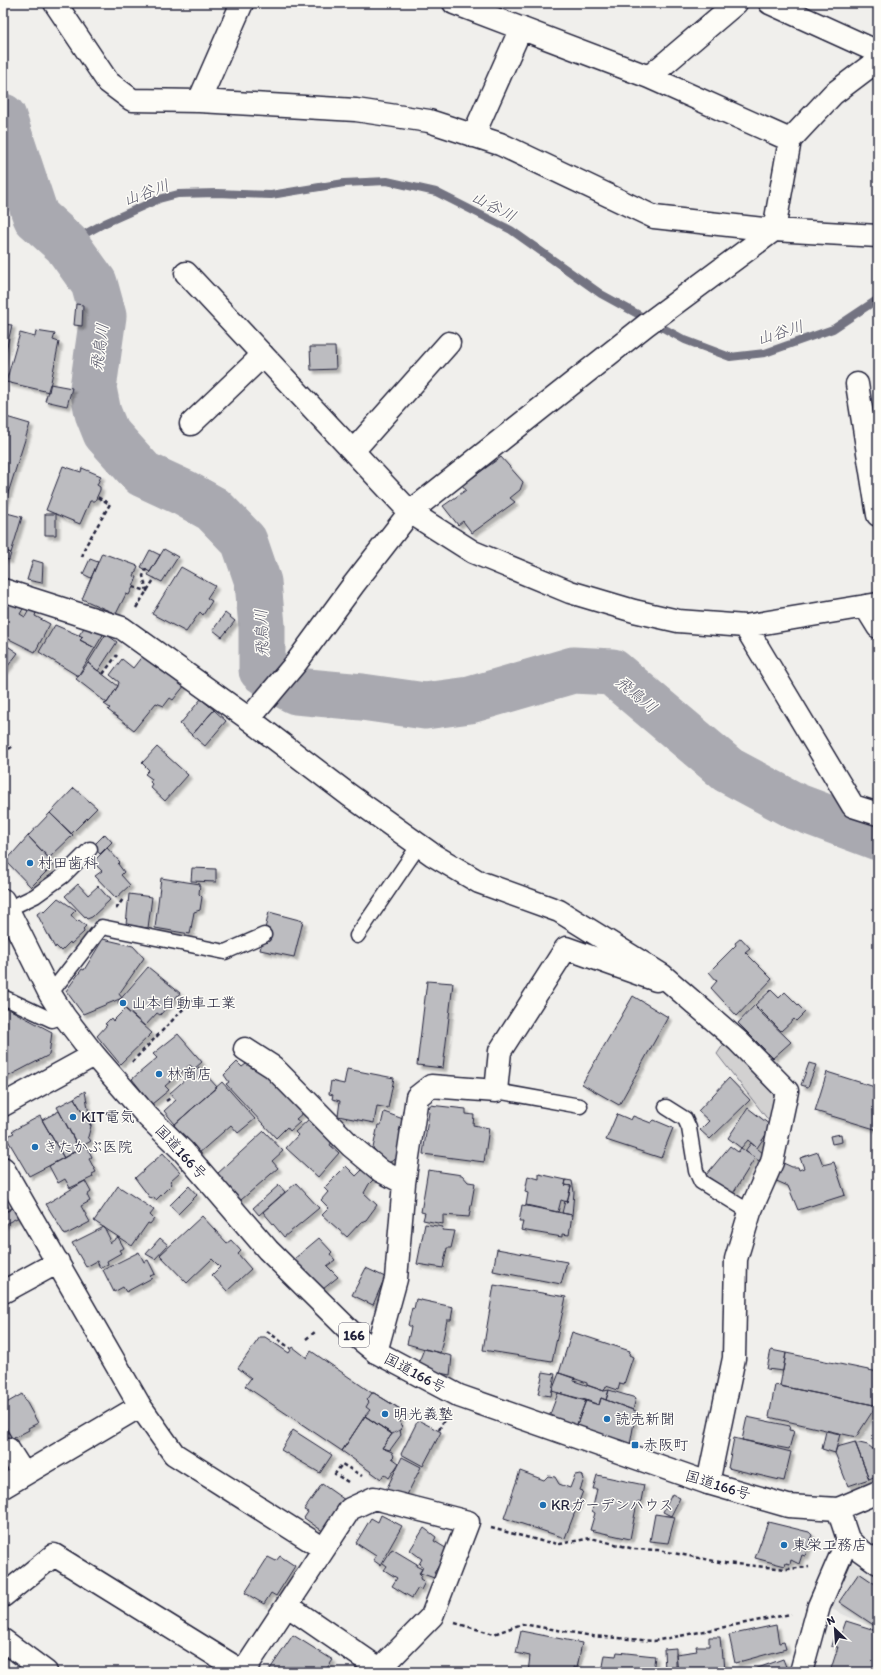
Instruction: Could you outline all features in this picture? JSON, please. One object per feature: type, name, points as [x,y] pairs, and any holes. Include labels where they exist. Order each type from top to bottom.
[{"type":"main road","points":[[56,3],[108,82],[132,100],[199,101],[356,110],[429,121],[500,144],[654,217],[774,230],[878,236]]},
{"type":"main road","points":[[199,101],[242,3]]},
{"type":"main road","points":[[454,3],[649,77],[790,140]]},
{"type":"main road","points":[[649,77],[736,3]]},
{"type":"main road","points":[[770,3],[878,52]]},
{"type":"main road","points":[[473,136],[521,28]]},
{"type":"main road","points":[[249,719],[296,663],[354,584],[410,512],[646,325],[669,310],[774,230],[790,140],[833,94],[878,60]]},
{"type":"main road","points":[[186,273],[410,512],[473,552],[570,592],[634,611],[678,621],[745,626],[871,605],[878,627]]},
{"type":"main road","points":[[353,451],[449,343]]},
{"type":"main road","points":[[191,424],[263,355]]},
{"type":"main road","points":[[857,384],[878,509]]},
{"type":"main road","points":[[3,590],[122,628],[249,719],[348,796],[419,845],[479,882],[558,911],[662,975],[738,1041],[787,1091],[772,1162],[750,1212],[736,1259],[734,1358],[708,1483]]},
{"type":"main road","points":[[745,626],[853,806],[878,814]]},
{"type":"main road","name":"国道166号","points":[[5,904],[50,994],[64,1016],[94,1055],[148,1117],[182,1151],[268,1250],[350,1331],[376,1352],[460,1396],[708,1483],[788,1506],[838,1509],[878,1492]]},
{"type":"main road","points":[[376,1352],[396,1279],[404,1183],[417,1096],[431,1086],[496,1091],[500,1051],[566,948],[614,967],[675,986]]},
{"type":"main road","points":[[245,1049],[273,1066],[351,1146],[381,1172],[404,1183]]},
{"type":"main road","points":[[3,1105],[94,1055]]},
{"type":"main road","points":[[3,1168],[140,1406],[174,1454],[324,1549]]},
{"type":"main road","points":[[3,1292],[58,1262]]},
{"type":"main road","points":[[3,1487],[140,1406]]},
{"type":"main road","points":[[8,1449],[24,1474]]},
{"type":"main road","points":[[3,1596],[54,1555],[243,1672],[288,1606],[350,1509],[374,1498],[468,1522],[432,1616],[382,1670],[288,1606]]},
{"type":"main road","points":[[838,1509],[848,1539],[857,1548],[878,1563]]},
{"type":"main road","points":[[801,1672],[817,1613],[848,1539]]},
{"type":"main road","points":[[3,1640],[46,1672]]},
{"type":"lane","points":[[357,936],[419,845]]},
{"type":"lane","points":[[5,904],[35,896],[63,876],[90,849]]},
{"type":"lane","points":[[50,994],[102,927],[225,952],[264,935]]},
{"type":"lane","points":[[3,997],[52,1020],[64,1016]]},
{"type":"lane","points":[[496,1091],[580,1106]]},
{"type":"lane","points":[[666,1107],[685,1120],[689,1128],[696,1171],[701,1182],[750,1212]]},
{"type":"path","points":[[82,557],[85,547],[110,504],[97,496]]},
{"type":"path","points":[[146,570],[143,576],[147,591]]},
{"type":"path","points":[[122,628],[155,578]]},
{"type":"path","points":[[133,587],[147,591]]},
{"type":"path","points":[[3,753],[14,746]]},
{"type":"path","points":[[115,1079],[192,1000]]},
{"type":"path","points":[[306,1339],[318,1329]]},
{"type":"path","points":[[267,1331],[291,1349]]},
{"type":"path","points":[[439,1430],[446,1416]]},
{"type":"path","points":[[468,1522],[541,1541],[560,1544],[591,1538],[642,1551],[658,1550],[698,1560],[787,1568],[817,1566],[834,1570]]},
{"type":"path","points":[[432,1616],[494,1634],[522,1624],[593,1636],[654,1641],[794,1613],[817,1613]]},
{"type":"shaded area","points":[[725,1042],[752,1068],[775,1096],[769,1121],[717,1054]]},
{"type":"shaded area","points":[[878,1409],[878,1449],[869,1442],[859,1439]]},
{"type":"shaded area","points":[[849,1560],[878,1578],[878,1630],[829,1608]]},
{"type":"building","points":[[76,304],[83,305],[82,326],[74,325]]},
{"type":"building","points":[[3,324],[12,325],[3,363]]},
{"type":"building","points":[[36,331],[55,334],[53,340],[59,342],[49,392],[6,382],[20,333],[35,337]]},
{"type":"building","points":[[310,347],[335,347],[336,369],[311,370]]},
{"type":"building","points":[[50,384],[72,388],[67,406],[45,401]]},
{"type":"building","points":[[3,416],[30,424],[3,509]]},
{"type":"building","points":[[501,457],[523,482],[520,490],[510,498],[515,502],[472,533],[463,521],[458,525],[443,506],[466,490],[462,485]]},
{"type":"building","points":[[63,466],[81,472],[82,468],[101,476],[97,485],[100,487],[100,490],[95,501],[90,501],[80,524],[46,510]]},
{"type":"building","points":[[3,512],[22,517],[11,553],[3,550]]},
{"type":"building","points":[[45,514],[56,514],[56,535],[45,535]]},
{"type":"building","points":[[164,549],[178,557],[162,582],[148,575]]},
{"type":"building","points":[[3,550],[11,553],[9,560],[3,559]]},
{"type":"building","points":[[150,550],[160,555],[150,572],[141,567]]},
{"type":"building","points":[[102,553],[138,566],[134,576],[137,577],[133,587],[129,595],[126,594],[116,614],[82,599]]},
{"type":"building","points":[[90,559],[98,562],[91,578],[83,574]]},
{"type":"building","points":[[33,560],[43,563],[42,583],[27,580]]},
{"type":"building","points":[[181,567],[215,586],[207,598],[212,601],[203,615],[200,612],[186,632],[152,614]]},
{"type":"building","points":[[9,602],[23,609],[20,614],[25,617],[29,610],[36,613],[35,616],[50,624],[35,652],[3,636],[3,615]]},
{"type":"building","points":[[225,613],[235,621],[222,637],[213,630]]},
{"type":"building","points":[[55,625],[83,637],[80,640],[95,648],[78,676],[39,652]]},
{"type":"building","points":[[86,625],[104,633],[95,648],[80,640],[83,637],[79,635]]},
{"type":"building","points":[[106,634],[117,642],[98,671],[88,663]]},
{"type":"building","points":[[3,643],[18,653],[4,671],[3,670]]},
{"type":"building","points":[[143,655],[185,685],[173,700],[170,698],[164,706],[156,703],[134,730],[108,710],[110,708],[104,704],[107,703],[118,686],[119,682],[110,675],[122,659],[133,668]]},
{"type":"building","points":[[88,663],[118,686],[107,703],[76,679]]},
{"type":"building","points":[[201,699],[214,710],[192,735],[180,724]]},
{"type":"building","points":[[214,710],[226,721],[205,746],[192,735]]},
{"type":"building","points":[[157,747],[188,775],[165,801],[150,787],[152,784],[150,782],[152,779],[145,774],[149,770],[142,763]]},
{"type":"building","points":[[74,788],[97,808],[71,834],[50,813]]},
{"type":"building","points":[[50,813],[73,835],[49,858],[28,836]]},
{"type":"building","points":[[105,834],[112,842],[100,854],[93,846]]},
{"type":"building","name":"村田歯科","points":[[28,836],[54,864],[31,887],[6,861]]},
{"type":"building","points":[[107,848],[120,862],[118,864],[124,872],[121,875],[130,885],[116,898],[95,876],[102,871],[93,862]]},
{"type":"building","points":[[192,868],[216,869],[216,882],[191,881]]},
{"type":"building","points":[[161,878],[200,884],[199,894],[202,897],[200,910],[194,912],[190,934],[155,928]]},
{"type":"building","points":[[78,884],[88,895],[98,886],[110,900],[92,917],[87,919],[65,896]]},
{"type":"building","points":[[129,894],[152,897],[148,928],[126,925]]},
{"type":"building","points":[[58,898],[76,910],[71,915],[77,922],[79,920],[86,926],[83,929],[84,932],[71,944],[70,942],[61,951],[56,946],[55,948],[37,914],[42,910],[44,912]]},
{"type":"building","points":[[269,912],[303,921],[294,957],[260,950]]},
{"type":"building","points":[[741,938],[750,948],[745,952],[772,979],[737,1016],[711,988],[717,981],[709,972]]},
{"type":"building","points":[[103,939],[133,946],[144,958],[119,994],[122,998],[83,1014],[66,991],[82,969],[84,970]]},
{"type":"building","points":[[148,967],[180,993],[160,1015],[157,1013],[145,1026],[118,1002]]},
{"type":"building","points":[[427,981],[453,983],[443,1068],[417,1065]]},
{"type":"building","points":[[771,990],[779,998],[785,992],[805,1012],[796,1021],[794,1019],[781,1031],[755,1005]]},
{"type":"building","points":[[633,996],[668,1017],[619,1105],[582,1084]]},
{"type":"building","points":[[3,1006],[52,1032],[49,1055],[5,1078],[3,1074]]},
{"type":"building","points":[[754,1006],[791,1042],[773,1058],[738,1023]]},
{"type":"building","points":[[125,1009],[152,1033],[120,1064],[97,1036],[111,1018],[113,1021]]},
{"type":"building","name":"林商店","points":[[178,1034],[202,1062],[194,1069],[190,1065],[165,1086],[169,1090],[152,1104],[132,1079],[157,1058],[153,1054]]},
{"type":"building","points":[[254,1058],[304,1112],[296,1119],[300,1122],[290,1131],[287,1127],[276,1138],[226,1084],[229,1082],[224,1075],[237,1062],[242,1067]]},
{"type":"building","points":[[809,1063],[816,1065],[808,1087],[801,1085]]},
{"type":"building","points":[[199,1067],[217,1087],[175,1124],[164,1111],[176,1100],[170,1093]]},
{"type":"building","points":[[347,1069],[394,1078],[388,1108],[377,1106],[374,1123],[338,1116],[340,1101],[332,1099],[333,1095],[329,1094],[331,1081],[344,1084]]},
{"type":"building","points":[[827,1072],[878,1088],[878,1130],[815,1111]]},
{"type":"building","points":[[729,1078],[750,1100],[710,1139],[700,1130],[709,1121],[698,1111]]},
{"type":"building","points":[[222,1082],[255,1119],[238,1133],[231,1125],[198,1154],[174,1125]]},
{"type":"building","points":[[85,1091],[91,1126],[74,1098]]},
{"type":"building","name":"KIT電気","points":[[74,1098],[91,1126],[88,1137],[91,1141],[79,1148],[57,1107]]},
{"type":"building","points":[[430,1105],[466,1109],[466,1114],[474,1115],[473,1125],[489,1128],[484,1162],[423,1154]]},
{"type":"building","points":[[748,1108],[770,1125],[767,1133],[757,1148],[748,1140],[741,1148],[728,1138]]},
{"type":"building","points":[[59,1111],[79,1149],[64,1158],[42,1120]]},
{"type":"building","points":[[384,1112],[403,1119],[399,1131],[403,1133],[396,1159],[388,1163],[373,1148],[378,1125],[381,1125]]},
{"type":"building","points":[[617,1114],[631,1120],[633,1116],[651,1123],[654,1120],[673,1128],[661,1158],[606,1140]]},
{"type":"building","name":"きたかぶ医院","points":[[40,1116],[64,1158],[29,1176],[6,1137],[14,1133],[12,1131]]},
{"type":"building","points":[[309,1119],[333,1140],[330,1145],[339,1153],[318,1177],[286,1148],[298,1135],[295,1132]]},
{"type":"building","points":[[264,1131],[283,1151],[272,1161],[278,1168],[241,1200],[217,1174]]},
{"type":"building","points":[[841,1134],[842,1142],[832,1144],[830,1136]]},
{"type":"building","points":[[751,1143],[764,1154],[759,1161],[745,1151]]},
{"type":"building","points":[[86,1145],[92,1157],[89,1159],[96,1172],[92,1174],[93,1177],[70,1188],[65,1179],[58,1183],[49,1166]]},
{"type":"building","points":[[730,1146],[738,1152],[741,1148],[755,1158],[732,1195],[706,1175]]},
{"type":"building","points":[[818,1152],[823,1165],[834,1162],[845,1195],[798,1210],[788,1186],[772,1179],[781,1162],[792,1167],[798,1167],[799,1170],[804,1168],[800,1158]]},
{"type":"building","points":[[163,1153],[180,1172],[170,1181],[172,1184],[156,1200],[154,1197],[151,1199],[135,1178]]},
{"type":"building","points":[[346,1166],[356,1176],[364,1168],[375,1178],[369,1184],[364,1193],[377,1205],[366,1220],[361,1222],[347,1237],[322,1215],[329,1208],[321,1200],[328,1192],[324,1188]]},
{"type":"building","points":[[428,1170],[462,1175],[468,1182],[475,1183],[469,1217],[443,1215],[443,1224],[423,1220],[425,1213],[421,1212]]},
{"type":"building","points":[[539,1174],[566,1180],[565,1185],[571,1186],[567,1202],[561,1200],[558,1212],[526,1205],[528,1193],[525,1192],[528,1176],[539,1179]]},
{"type":"building","points":[[566,1180],[572,1181],[574,1192],[572,1215],[562,1213],[565,1201],[567,1202],[571,1186],[565,1185]]},
{"type":"building","points":[[85,1181],[91,1192],[87,1195],[90,1201],[81,1206],[90,1222],[65,1235],[46,1204]]},
{"type":"building","points":[[296,1183],[319,1208],[284,1237],[263,1212]]},
{"type":"building","points":[[279,1185],[285,1192],[259,1215],[253,1208]]},
{"type":"building","points":[[118,1186],[154,1210],[150,1215],[154,1219],[150,1224],[148,1223],[132,1246],[94,1221]]},
{"type":"building","points":[[189,1186],[197,1195],[178,1214],[170,1205]]},
{"type":"building","points":[[3,1197],[10,1210],[3,1213]]},
{"type":"building","points":[[522,1205],[572,1215],[569,1235],[562,1234],[562,1237],[521,1230],[523,1222],[519,1222]]},
{"type":"building","points":[[14,1207],[19,1217],[3,1225],[3,1213]]},
{"type":"building","points":[[202,1216],[227,1243],[231,1240],[241,1251],[238,1254],[251,1269],[227,1291],[212,1275],[220,1267],[212,1259],[187,1283],[160,1255]]},
{"type":"building","points":[[425,1224],[443,1227],[442,1230],[455,1231],[451,1248],[447,1248],[443,1268],[417,1264]]},
{"type":"building","points":[[104,1227],[110,1239],[108,1240],[110,1243],[118,1237],[124,1248],[119,1250],[121,1253],[107,1261],[108,1264],[100,1268],[97,1261],[86,1267],[72,1243]]},
{"type":"building","points":[[160,1238],[168,1245],[155,1259],[146,1254]]},
{"type":"building","points":[[319,1238],[332,1252],[330,1254],[335,1260],[327,1266],[338,1277],[323,1289],[294,1259]]},
{"type":"building","points":[[497,1249],[567,1262],[561,1284],[493,1271]]},
{"type":"building","points":[[139,1252],[144,1262],[148,1260],[155,1274],[150,1276],[152,1278],[126,1292],[123,1287],[114,1292],[103,1270]]},
{"type":"building","points":[[366,1268],[385,1277],[373,1305],[352,1295]]},
{"type":"building","points":[[494,1285],[566,1297],[552,1361],[483,1350]]},
{"type":"building","points":[[416,1299],[453,1307],[451,1320],[447,1320],[440,1353],[407,1344],[411,1327],[408,1325]]},
{"type":"building","points":[[572,1332],[630,1351],[629,1355],[633,1357],[624,1384],[620,1383],[618,1390],[606,1386],[604,1391],[559,1373]]},
{"type":"building","points":[[260,1337],[265,1337],[289,1353],[293,1347],[307,1358],[311,1351],[372,1393],[405,1412],[399,1420],[402,1427],[400,1430],[401,1435],[390,1450],[382,1448],[392,1434],[365,1416],[342,1451],[245,1386],[251,1378],[238,1368]]},
{"type":"building","points":[[424,1349],[452,1356],[450,1375],[434,1372],[418,1364]]},
{"type":"building","points":[[771,1350],[786,1353],[783,1371],[767,1369]]},
{"type":"building","points":[[786,1353],[878,1372],[874,1405],[780,1386]]},
{"type":"building","points":[[543,1372],[555,1374],[551,1396],[538,1394]]},
{"type":"building","points":[[559,1373],[575,1378],[574,1381],[604,1391],[609,1390],[606,1400],[601,1398],[599,1405],[552,1391]]},
{"type":"building","points":[[775,1385],[876,1406],[856,1437],[769,1417]]},
{"type":"building","points":[[609,1390],[636,1398],[633,1410],[606,1400]]},
{"type":"building","name":"明光義塾","points":[[372,1393],[405,1412],[399,1420],[402,1427],[400,1430],[392,1434],[365,1416],[370,1410],[366,1407],[369,1402],[367,1400]]},
{"type":"building","points":[[558,1393],[586,1400],[576,1427],[549,1417]]},
{"type":"building","points":[[22,1394],[38,1423],[28,1428],[29,1430],[12,1439],[3,1423],[3,1405]]},
{"type":"building","name":"読売新聞","points":[[601,1398],[636,1411],[630,1445],[576,1427],[586,1400],[599,1405]]},
{"type":"building","points":[[365,1416],[392,1434],[382,1448],[392,1452],[394,1456],[392,1458],[399,1463],[389,1478],[384,1474],[381,1479],[342,1451]]},
{"type":"building","points":[[747,1417],[790,1426],[789,1430],[794,1431],[789,1449],[742,1440]]},
{"type":"building","points":[[418,1420],[441,1432],[423,1466],[401,1454]]},
{"type":"building","points":[[3,1423],[14,1441],[3,1446]]},
{"type":"building","points":[[293,1430],[332,1455],[320,1473],[281,1450]]},
{"type":"building","points":[[826,1431],[840,1434],[835,1453],[822,1449]]},
{"type":"building","points":[[734,1438],[791,1452],[784,1481],[728,1468]]},
{"type":"building","points":[[855,1442],[868,1445],[878,1453],[878,1475],[869,1479]]},
{"type":"building","points":[[855,1442],[869,1479],[848,1486],[835,1453],[837,1447]]},
{"type":"building","points":[[402,1457],[421,1467],[405,1499],[386,1490]]},
{"type":"building","name":"KRガーデンハウス","points":[[520,1471],[544,1480],[548,1476],[555,1477],[559,1484],[570,1488],[575,1475],[580,1474],[583,1476],[584,1479],[580,1490],[583,1491],[565,1538],[504,1518]]},
{"type":"building","points":[[597,1475],[644,1485],[641,1501],[637,1503],[630,1539],[590,1530],[595,1513],[592,1511],[597,1489],[593,1489]]},
{"type":"building","points":[[322,1484],[345,1500],[324,1532],[304,1518],[308,1512],[304,1510]]},
{"type":"building","points":[[672,1494],[680,1498],[671,1516],[663,1512]]},
{"type":"building","points":[[655,1514],[675,1517],[668,1543],[650,1541]]},
{"type":"building","points":[[381,1515],[402,1526],[380,1565],[373,1560],[376,1556],[356,1543],[371,1518],[378,1522]]},
{"type":"building","name":"東栄工務店","points":[[768,1522],[809,1532],[812,1535],[805,1556],[802,1555],[799,1564],[791,1560],[790,1564],[786,1563],[785,1566],[755,1558]]},
{"type":"building","points":[[424,1528],[436,1537],[434,1541],[449,1550],[434,1573],[439,1576],[437,1579],[420,1573],[423,1567],[419,1564],[422,1559],[410,1550]]},
{"type":"building","points":[[392,1549],[417,1564],[416,1566],[422,1569],[419,1573],[422,1576],[420,1579],[425,1582],[421,1590],[418,1588],[412,1598],[392,1586],[397,1578],[384,1570],[387,1566],[383,1563]]},
{"type":"building","points":[[280,1556],[295,1566],[276,1596],[271,1593],[264,1604],[245,1593],[268,1557],[276,1561]]},
{"type":"building","points":[[859,1573],[878,1586],[878,1628],[839,1602]]},
{"type":"building","points":[[846,1621],[878,1631],[878,1668],[875,1668],[874,1672],[830,1672],[838,1647],[831,1646],[835,1633],[841,1635]]},
{"type":"building","points":[[776,1625],[779,1643],[784,1642],[786,1649],[735,1663],[729,1635]]},
{"type":"building","points":[[521,1631],[582,1643],[577,1668],[573,1667],[573,1670],[568,1670],[568,1672],[528,1672],[530,1656],[516,1653]]},
{"type":"building","points":[[293,1635],[333,1660],[324,1672],[268,1672]]},
{"type":"building","points":[[709,1637],[720,1637],[725,1672],[678,1672],[676,1654],[697,1651],[696,1646],[709,1646]]},
{"type":"building","points":[[676,1648],[676,1672],[665,1672],[664,1649]]},
{"type":"building","points":[[617,1652],[655,1656],[653,1672],[602,1672],[605,1655],[616,1656]]},
{"type":"building","points":[[783,1659],[788,1672],[756,1672],[755,1669]]},
{"type":"waterway","name":"飛鳥川","points":[[3,117],[36,217],[66,244],[94,283],[103,316],[93,388],[98,413],[106,433],[143,474],[184,493],[213,509],[244,541],[258,582],[262,626],[262,670],[279,682],[296,691],[362,697],[425,706],[470,700],[573,670],[612,672],[728,770],[795,806],[878,837]]},
{"type":"waterway","name":"山谷川","points":[[66,244],[105,223],[159,199],[178,194],[217,193],[271,195],[344,183],[387,181],[436,192],[511,230],[601,294],[685,340],[730,357],[765,353],[833,329],[878,299]]},
{"type":"place","name":"村田歯科","points":[[30,863]]},
{"type":"place","name":"山本自動車工業","points":[[123,1003]]},
{"type":"place","name":"林商店","points":[[159,1074]]},
{"type":"place","name":"KIT電気","points":[[73,1117]]},
{"type":"place","name":"きたかぶ医院","points":[[35,1147]]},
{"type":"place","name":"明光義塾","points":[[385,1414]]},
{"type":"place","name":"読売新聞","points":[[607,1419]]},
{"type":"place","name":"赤阪町","points":[[635,1445]]},
{"type":"place","name":"KRガーデンハウス","points":[[543,1505]]},
{"type":"place","name":"東栄工務店","points":[[784,1545]]}]
